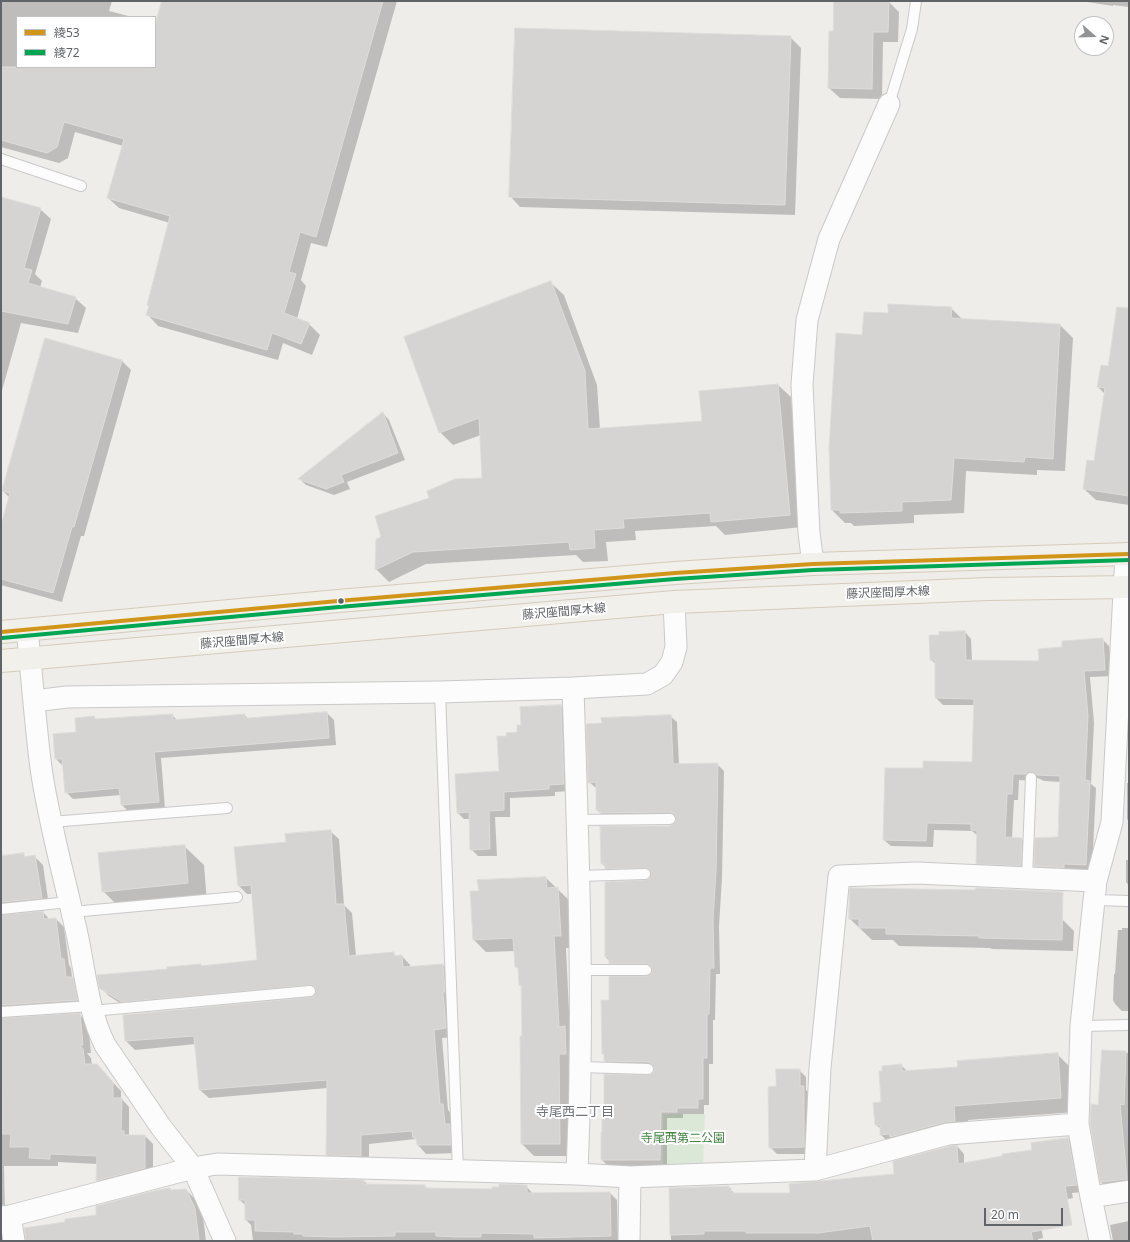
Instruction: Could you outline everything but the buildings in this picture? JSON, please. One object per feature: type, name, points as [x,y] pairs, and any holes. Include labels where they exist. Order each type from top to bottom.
[{"type":"main road","points":[[1,632],[338,601],[667,574],[812,564],[1128,554]]},
{"type":"main road","name":"藤沢座間厚木線","points":[[1,661],[674,602],[988,589],[1127,588]]},
{"type":"street","points":[[812,564],[802,385],[807,320],[829,239],[889,104]]},
{"type":"street","points":[[1100,1241],[1090,1197],[1078,1124],[1081,1026],[1096,891],[1112,822],[1128,554]]},
{"type":"street","points":[[34,701],[67,697],[440,692],[647,684],[663,675],[672,662],[676,647],[674,602]]},
{"type":"street","points":[[27,630],[41,769],[51,822],[98,1032],[104,1045],[161,1127],[193,1168],[225,1241]]},
{"type":"street","points":[[573,688],[579,876],[580,970],[580,1067],[577,1174]]},
{"type":"street","points":[[815,1170],[820,1068],[839,876],[917,873],[1027,878],[1096,891]]},
{"type":"street","points":[[14,1241],[5,1217],[193,1168],[217,1164],[577,1174],[630,1177],[815,1170],[948,1134],[1078,1124]]},
{"type":"street","points":[[629,1241],[630,1177]]},
{"type":"street","points":[[1090,1197],[1129,1191]]},
{"type":"lane","points":[[889,104],[912,29],[916,1]]},
{"type":"lane","points":[[1,159],[81,186]]},
{"type":"lane","points":[[440,692],[458,1171]]},
{"type":"lane","points":[[1027,878],[1031,778]]},
{"type":"lane","points":[[51,822],[227,808]]},
{"type":"lane","points":[[577,820],[670,819]]},
{"type":"lane","points":[[579,876],[645,874]]},
{"type":"lane","points":[[1096,891],[1129,901]]},
{"type":"lane","points":[[1,909],[71,907],[237,897]]},
{"type":"lane","points":[[580,970],[646,970]]},
{"type":"lane","points":[[1,1012],[92,1008],[310,991]]},
{"type":"lane","points":[[1081,1026],[1129,1025]]},
{"type":"lane","points":[[580,1067],[648,1069]]},
{"type":"green space","name":"寺尾西第二公園","points":[[663,1114],[705,1114],[703,1164],[663,1164]]},
{"type":"transit line","name":"綾53","points":[[1,632],[338,601],[675,573],[813,564],[1129,554]]},
{"type":"transit line","name":"綾72","points":[[2,638],[339,607],[675,579],[813,570],[1129,560]]},
{"type":"district","name":"寺尾西二丁目","points":[[575,1112]]}]
